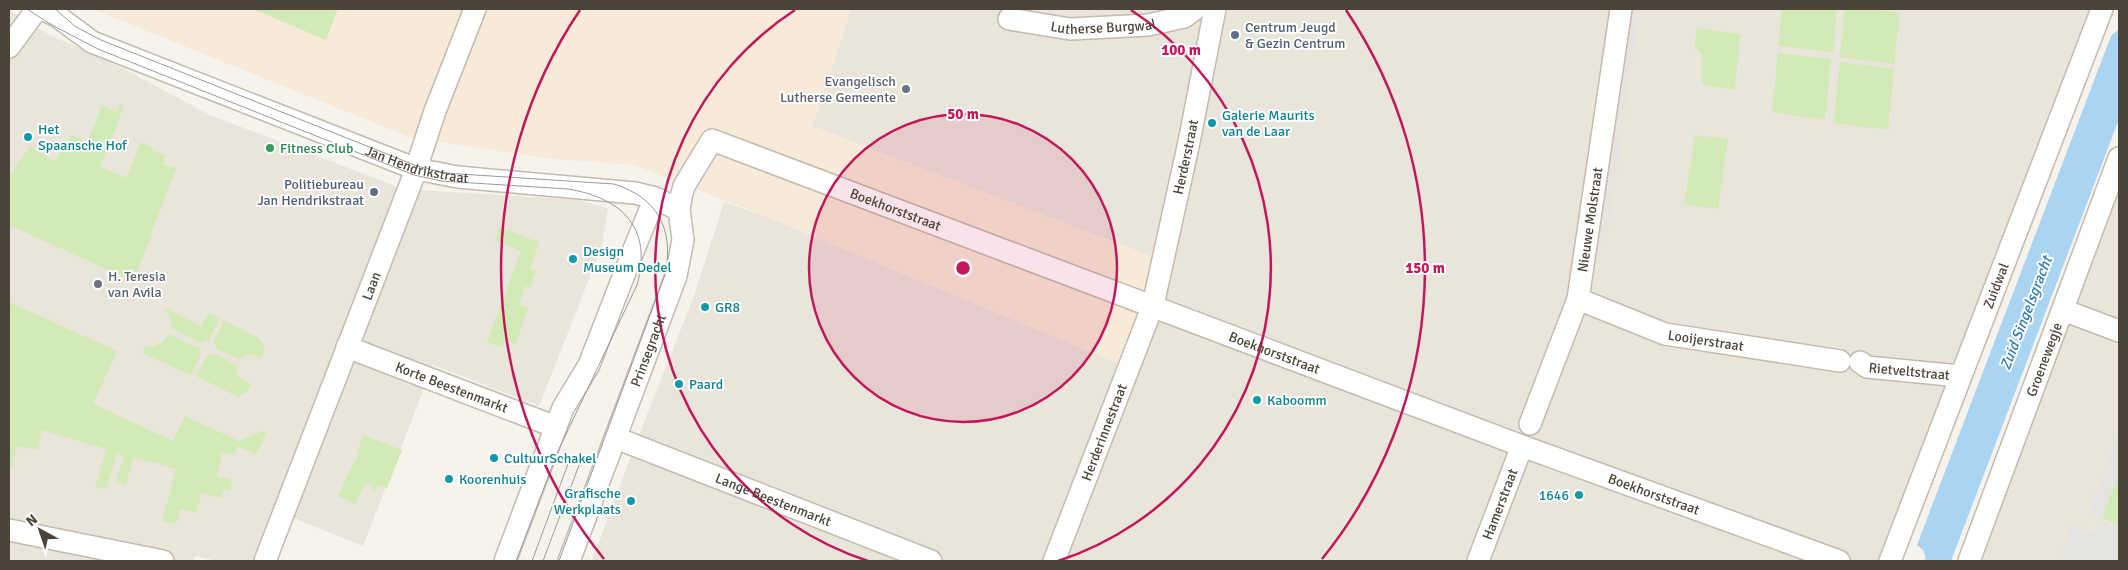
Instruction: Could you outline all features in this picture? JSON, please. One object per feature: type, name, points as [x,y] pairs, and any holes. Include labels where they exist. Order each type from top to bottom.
[{"type":"street","name":"Jan Hendrikstraat","points":[[39,9],[47,19],[71,34],[83,37],[416,169],[460,177],[620,191],[655,198],[679,210]]},
{"type":"street","points":[[9,47],[39,9]]},
{"type":"street","name":"Laan","points":[[264,561],[416,169],[435,111],[475,9]]},
{"type":"street","name":"Lutherse Burgwal","points":[[1009,18],[1070,28],[1148,25],[1184,17],[1195,9]]},
{"type":"street","name":"Herderstraat","points":[[1152,305],[1189,142],[1215,9]]},
{"type":"street","name":"Nieuwe Molstraat","points":[[1530,424],[1578,299],[1621,9]]},
{"type":"street","name":"Zuidwal","points":[[1890,561],[2102,9]]},
{"type":"street","name":"Boekhorststraat","points":[[712,140],[1522,446],[1839,561]]},
{"type":"street","name":"Prinsegracht","points":[[570,561],[622,440],[676,276],[684,240],[679,210],[684,186],[712,140]]},
{"type":"street","name":"Groenewegje","points":[[1968,561],[2119,158]]},
{"type":"street","points":[[506,561],[563,408],[589,364],[655,198]]},
{"type":"street","name":"Looijerstraat","points":[[1578,299],[1665,334],[1850,362]]},
{"type":"street","name":"Herderinnestraat","points":[[1054,561],[1152,305]]},
{"type":"street","points":[[2063,310],[2119,331]]},
{"type":"street","name":"Korte Beestenmarkt","points":[[347,347],[556,427]]},
{"type":"street","name":"Rietveltstraat","points":[[1850,362],[1867,367],[1960,376]]},
{"type":"street","name":"Lange Beestenmarkt","points":[[622,440],[931,561]]},
{"type":"street","name":"Hamerstraat","points":[[1478,561],[1522,446]]},
{"type":"street","points":[[9,530],[163,561]]},
{"type":"shaded area","points":[[93,9],[851,9],[812,126],[1164,261],[1127,367],[767,217],[634,165],[544,158],[409,137]]},
{"type":"shaded area","points":[[851,9],[2089,9],[1883,561],[592,561],[694,296],[724,202],[767,217],[1127,367],[1163,261],[812,126]]},
{"type":"shaded area","points":[[9,10],[48,34],[124,69],[210,115],[403,189],[578,200],[608,208],[602,246],[539,406],[433,365],[363,546],[274,510],[253,561],[218,561],[195,556],[194,561],[9,561]]},
{"type":"shaded area","points":[[1633,16],[1639,16],[1623,123],[1617,122]]},
{"type":"shaded area","points":[[1616,134],[1622,135],[1606,241],[1600,240]]},
{"type":"shaded area","points":[[2119,162],[2119,561],[1969,561]]},
{"type":"shaded area","points":[[2117,438],[2119,439],[2119,472],[2102,518],[2089,513]]},
{"type":"shaded area","points":[[2105,522],[2119,527],[2119,561],[2077,561],[2060,555],[2072,524],[2100,535]]},
{"type":"green space","points":[[253,9],[338,9],[326,40]]},
{"type":"green space","points":[[1782,9],[1837,9],[1833,52],[1778,46]]},
{"type":"green space","points":[[1844,9],[1869,9],[1900,13],[1894,64],[1840,57]]},
{"type":"green space","points":[[1697,28],[1740,34],[1735,90],[1702,85],[1702,53],[1694,48]]},
{"type":"green space","points":[[1778,53],[1831,59],[1825,120],[1772,112]]},
{"type":"green space","points":[[1840,62],[1894,69],[1888,130],[1833,123]]},
{"type":"green space","points":[[120,104],[124,106],[100,167],[127,178],[140,142],[166,156],[163,165],[176,168],[151,238],[133,281],[9,225],[9,177],[30,146],[55,162],[63,146],[65,147],[72,135],[87,142],[102,106],[117,112]]},
{"type":"green space","points":[[1695,135],[1728,139],[1718,209],[1684,204]]},
{"type":"green space","points":[[499,227],[539,242],[530,269],[536,271],[530,288],[525,286],[519,305],[528,308],[516,344],[505,340],[503,347],[487,342],[521,251],[495,240]]},
{"type":"green space","points":[[9,302],[117,351],[93,404],[173,441],[185,416],[239,441],[263,431],[266,433],[258,453],[253,453],[238,446],[234,455],[222,453],[217,476],[232,480],[230,491],[223,489],[221,498],[201,493],[197,513],[180,509],[176,524],[162,521],[176,469],[160,465],[160,463],[133,458],[126,485],[116,482],[124,456],[117,454],[106,489],[95,487],[106,449],[42,430],[37,450],[17,446],[12,467],[9,466]]},
{"type":"green space","points":[[163,307],[201,326],[208,313],[220,318],[209,340],[202,343],[172,329],[170,316]]},
{"type":"green space","points":[[224,320],[261,340],[265,349],[261,358],[250,354],[239,359],[217,349],[214,342]]},
{"type":"green space","points":[[169,334],[199,348],[201,354],[191,375],[142,353],[146,346],[159,344]]},
{"type":"green space","points":[[214,354],[237,365],[238,375],[241,379],[251,384],[247,392],[238,397],[196,376],[207,356]]},
{"type":"green space","points":[[363,435],[402,450],[387,488],[377,485],[375,492],[371,491],[373,485],[365,483],[356,504],[338,497],[354,460],[357,461],[359,453],[357,452]]},
{"type":"green space","points":[[2119,472],[2119,525],[2102,518]]},
{"type":"water","name":"Zuid Singelsgracht","points":[[2119,29],[2119,119],[1951,561],[1924,561],[1926,558],[1923,550],[1917,545],[2111,36]]},
{"type":"tram line","points":[[27,9],[52,25],[98,49],[414,175],[441,181],[568,189],[587,193],[604,200],[618,208],[629,219],[641,247],[641,265],[637,285],[558,451],[516,561]]},
{"type":"tram line","points":[[55,9],[76,27],[101,40],[417,166],[445,173],[614,184],[642,197],[652,206],[659,217],[667,242],[666,272],[559,561]]},
{"type":"tram line","points":[[532,561],[571,456]]},
{"type":"tram line","points":[[543,561],[581,460]]},
{"type":"place","name":"Centrum Jeugd & Gezin Centrum","points":[[1235,35]]},
{"type":"place","name":"Evangelisch Lutherse Gemeente","points":[[906,89]]},
{"type":"place","name":"Galerie Maurits van de Laar","points":[[1212,123]]},
{"type":"place","name":"Het Spaansche Hof","points":[[28,137]]},
{"type":"place","name":"Fitness Club","points":[[270,148]]},
{"type":"place","name":"Politiebureau Jan Hendrikstraat","points":[[374,192]]},
{"type":"place","name":"Design Museum Dedel","points":[[573,259]]},
{"type":"place","name":"H. Teresia van Avila","points":[[98,284]]},
{"type":"place","name":"GR8","points":[[705,307]]},
{"type":"place","name":"Paard","points":[[679,384]]},
{"type":"place","name":"Kaboomm","points":[[1257,400]]},
{"type":"place","name":"CultuurSchakel","points":[[494,458]]},
{"type":"place","name":"Koorenhuis","points":[[449,479]]},
{"type":"place","name":"1646","points":[[1579,495]]},
{"type":"place","name":"Grafische Werkplaats","points":[[631,501]]}]
